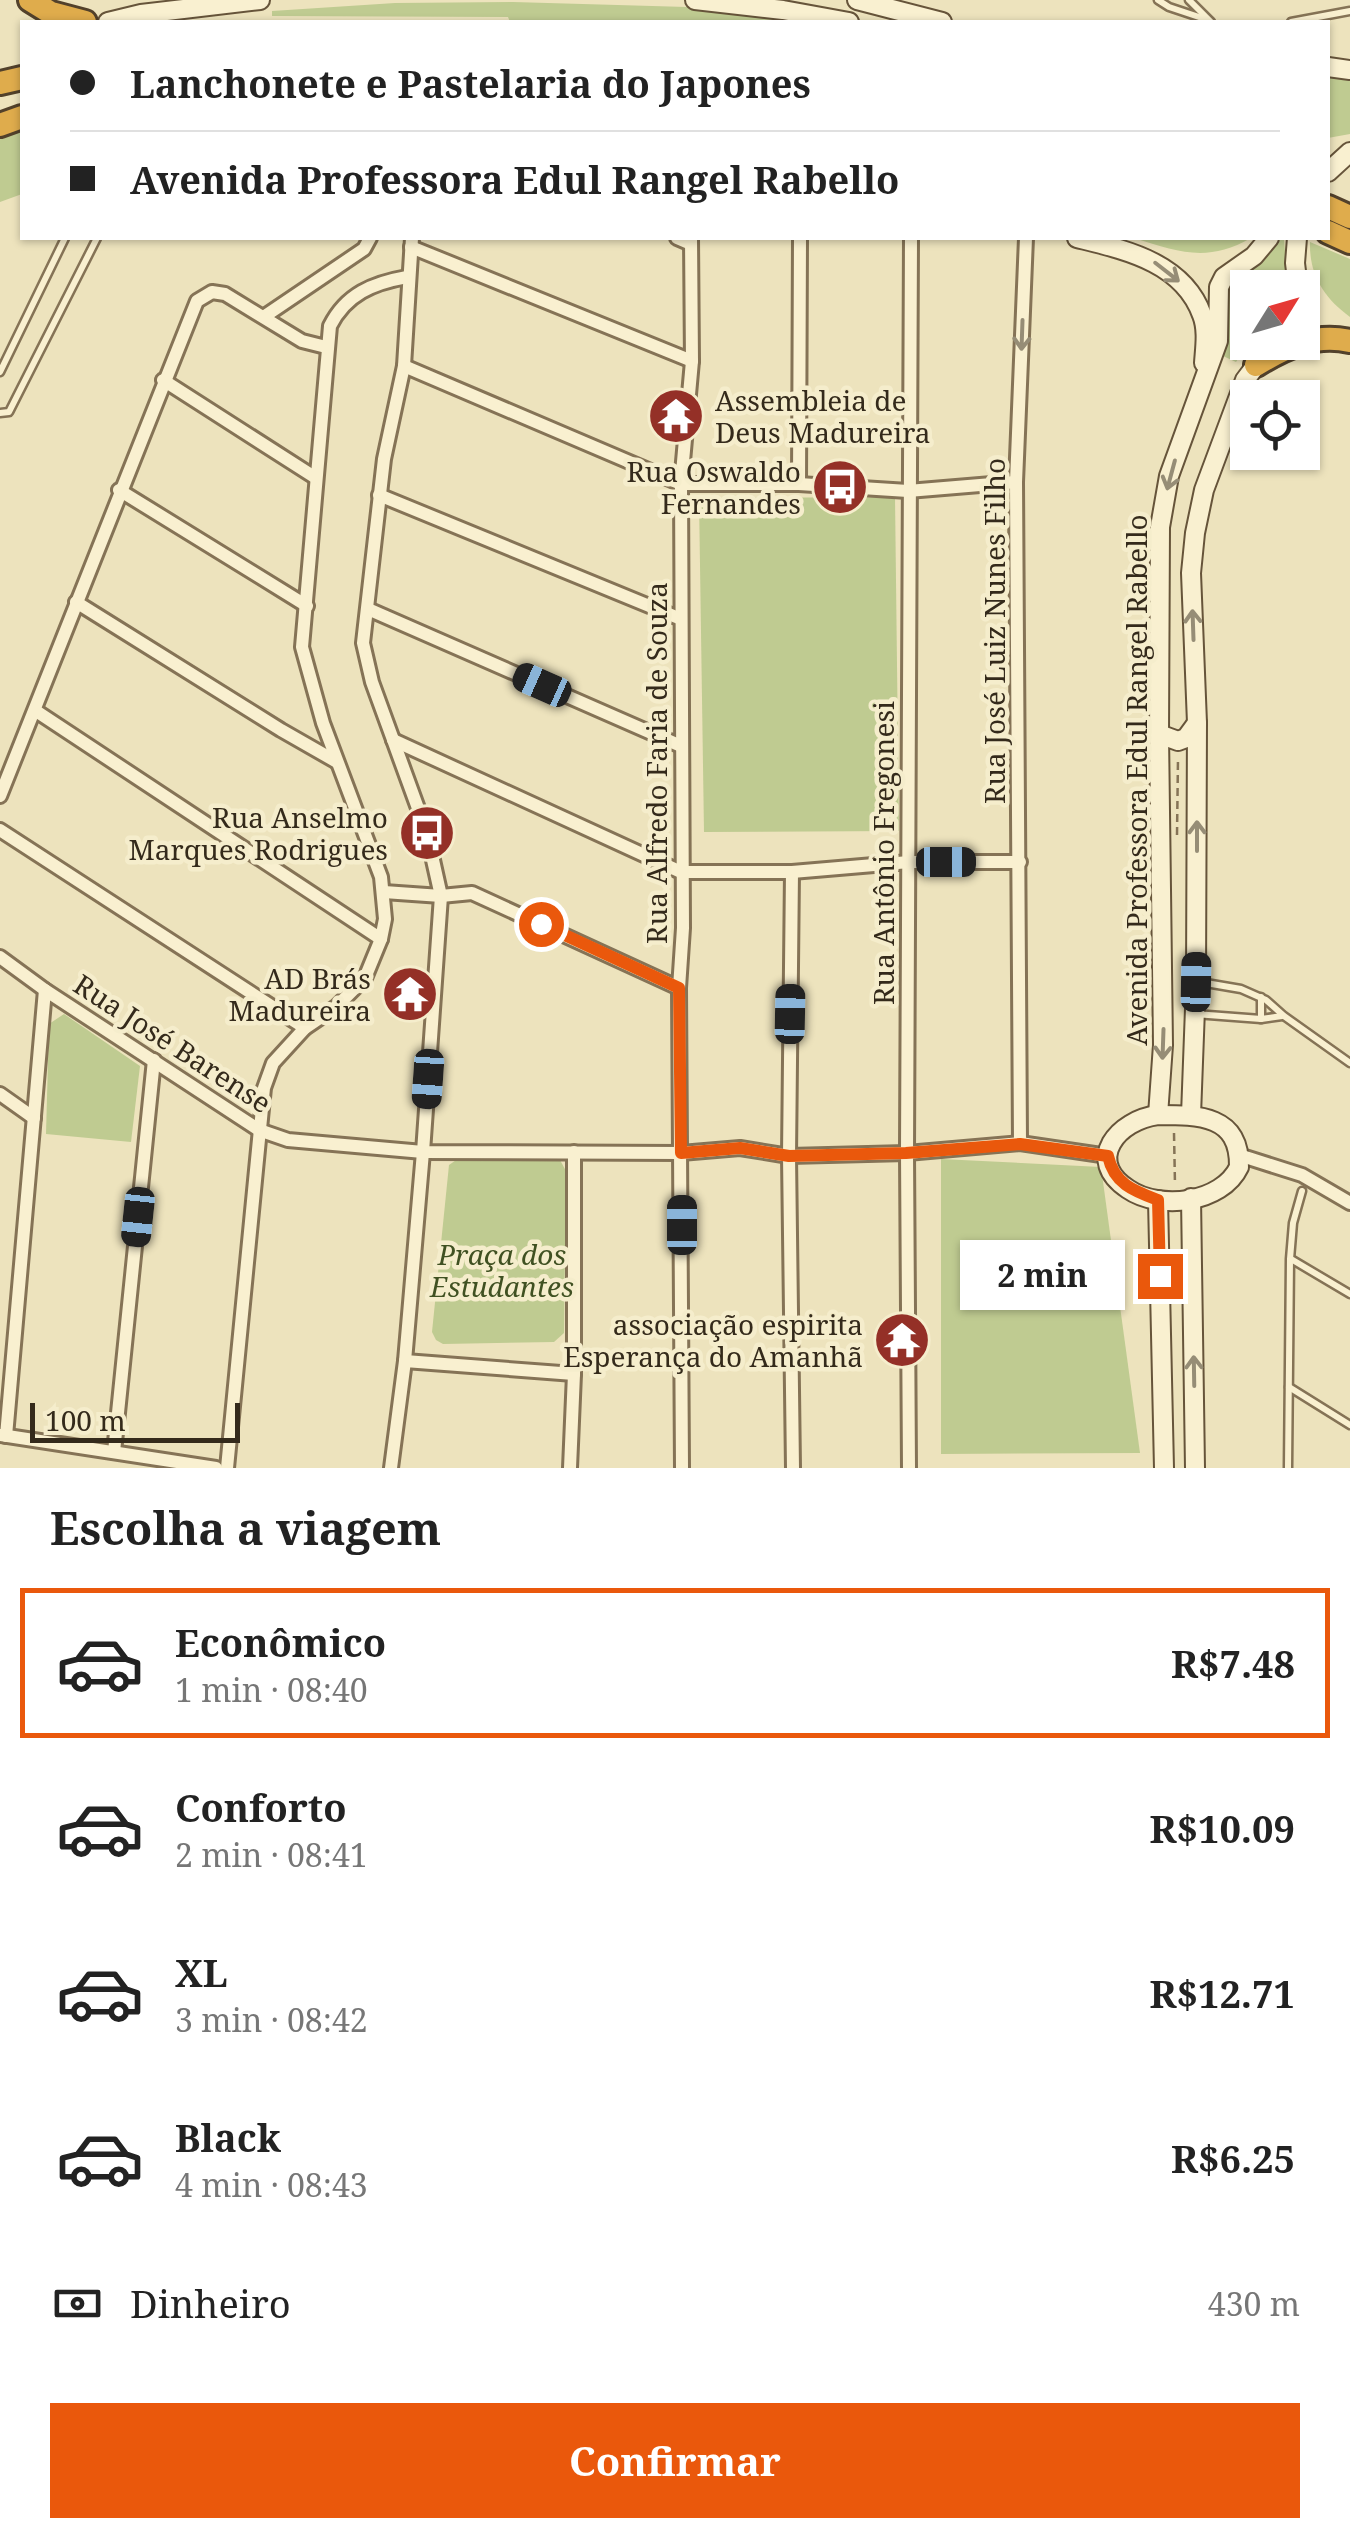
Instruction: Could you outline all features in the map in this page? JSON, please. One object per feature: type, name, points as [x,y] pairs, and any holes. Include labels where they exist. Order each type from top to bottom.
[{"type":"highway","points":[[30,0],[51,13],[77,20]]},
{"type":"highway","points":[[1256,365],[1283,348],[1316,338],[1350,341]]},
{"type":"main road","points":[[116,20],[260,0]]},
{"type":"main road","points":[[695,0],[839,20]]},
{"type":"main road","points":[[856,0],[934,20]]},
{"type":"main road","points":[[1085,240],[1132,252],[1178,280],[1203,316],[1204,384]]},
{"type":"main road","name":"Avenida Professora Edul Rangel Rabello","points":[[1158,1115],[1164,1045],[1160,527],[1168,476],[1218,341],[1220,287],[1224,278],[1268,240]]},
{"type":"main road","points":[[1296,270],[1297,240]]},
{"type":"main road","name":"Avenida Professora Edul Rangel Rabello","points":[[1191,1115],[1196,982],[1197,723],[1192,573],[1195,533],[1204,490],[1245,380],[1261,360]]},
{"type":"main road","points":[[1159,734],[1178,741],[1186,738],[1197,723]]},
{"type":"main road","points":[[1191,1115],[1216,1121],[1237,1142],[1239,1167],[1223,1190],[1191,1198],[1158,1200],[1128,1189],[1110,1167],[1108,1156],[1114,1136],[1141,1117],[1191,1115]]},
{"type":"main road","points":[[1191,1198],[1195,1468]]},
{"type":"main road","points":[[1158,1200],[1164,1468]]},
{"type":"street","points":[[265,316],[364,249],[369,240]]},
{"type":"street","points":[[799,484],[800,240]]},
{"type":"street","name":"Rua Antônio Fregonesi","points":[[909,1468],[906,1153],[911,240]]},
{"type":"street","name":"Rua José Luiz Nunes Filho","points":[[1020,1144],[1016,482],[1026,240]]},
{"type":"street","name":"Rua Alfredo Faria de Souza","points":[[682,1468],[681,484],[692,362],[692,241]]},
{"type":"street","points":[[391,1468],[423,1152],[441,896],[427,833],[372,682],[363,643],[379,496],[404,366],[411,242],[692,362]]},
{"type":"street","points":[[226,1468],[264,1088],[273,1062],[305,1028],[336,1007],[365,978],[385,919],[384,892],[337,762],[302,648],[330,326],[340,306],[370,287],[407,276]]},
{"type":"street","points":[[0,796],[196,301],[212,292],[225,294],[302,341],[326,348]]},
{"type":"street","points":[[404,366],[681,484],[799,484],[908,491],[1016,482]]},
{"type":"street","points":[[162,380],[316,478]]},
{"type":"street","points":[[119,490],[307,606]]},
{"type":"street","points":[[379,496],[682,619]]},
{"type":"street","points":[[76,602],[337,762]]},
{"type":"street","points":[[368,609],[681,746]]},
{"type":"street","points":[[36,711],[381,939]]},
{"type":"street","points":[[393,740],[681,872],[792,872],[908,862],[1020,862]]},
{"type":"street","points":[[0,830],[305,1028]]},
{"type":"street","points":[[792,872],[789,1156],[793,1468]]},
{"type":"street","points":[[384,892],[441,896],[472,893],[679,988]]},
{"type":"street","name":"Rua José Barense","points":[[0,957],[259,1130],[288,1140],[423,1152],[681,1153],[740,1148],[789,1156],[906,1153],[1020,1144],[1108,1156]]},
{"type":"street","points":[[45,990],[3,1436],[216,1468]]},
{"type":"street","points":[[114,1452],[154,1060]]},
{"type":"street","points":[[0,1094],[34,1118]]},
{"type":"street","points":[[570,1468],[574,1152]]},
{"type":"street","points":[[1240,1156],[1302,1175],[1350,1203]]},
{"type":"street","points":[[404,1361],[574,1374]]},
{"type":"lane","points":[[1158,0],[1206,20]]},
{"type":"lane","points":[[1189,0],[1207,20]]},
{"type":"lane","points":[[1302,20],[1350,11]]},
{"type":"lane","points":[[0,372],[64,240]]},
{"type":"lane","points":[[0,413],[9,412],[96,240]]},
{"type":"lane","points":[[1196,982],[1242,989],[1261,997],[1350,1062]]},
{"type":"lane","points":[[1261,997],[1262,1019]]},
{"type":"lane","points":[[1195,1014],[1262,1019],[1284,1016]]},
{"type":"lane","points":[[1288,1468],[1290,1259],[1292,1223],[1302,1191]]},
{"type":"lane","points":[[1290,1259],[1350,1294]]},
{"type":"lane","points":[[1288,1387],[1350,1424]]},
{"type":"green space","points":[[395,3],[687,7],[792,20],[272,16],[272,11]]},
{"type":"green space","points":[[1330,71],[1350,75],[1350,134],[1330,138]]},
{"type":"green space","points":[[20,124],[20,195],[0,202],[0,131]]},
{"type":"green space","points":[[1141,240],[1247,240],[1220,251],[1179,251]]},
{"type":"green space","points":[[1273,240],[1284,240],[1287,270],[1239,270]]},
{"type":"green space","points":[[1310,242],[1350,259],[1350,317],[1320,285],[1320,270],[1314,270]]},
{"type":"green space","points":[[1230,283],[1230,359],[1223,356]]},
{"type":"green space","points":[[895,497],[899,831],[704,832],[699,498]]},
{"type":"green space","points":[[64,1014],[140,1066],[131,1142],[46,1134],[49,1024]]},
{"type":"green space","name":"Praça dos Estudantes","points":[[552,1155],[566,1171],[564,1333],[554,1342],[443,1344],[436,1340],[432,1332],[449,1165],[462,1156]]},
{"type":"green space","points":[[941,1159],[1101,1167],[1140,1453],[941,1454]]},
{"type":"place","name":"Assembleia de Deus Madureira","points":[[676,416]]},
{"type":"place","name":"Rua Oswaldo Fernandes","points":[[840,487]]},
{"type":"place","name":"Rua Anselmo Marques Rodrigues","points":[[427,833]]},
{"type":"place","name":"AD Brás Madureira","points":[[410,994]]},
{"type":"place","name":"associação espirita Esperança do Amanhã","points":[[902,1340]]},
{"type":"route","points":[[541,924],[679,988],[681,1153],[740,1148],[789,1156],[906,1153],[1020,1144],[1108,1156],[1110,1167],[1128,1189],[1158,1200],[1160,1276]]}]
